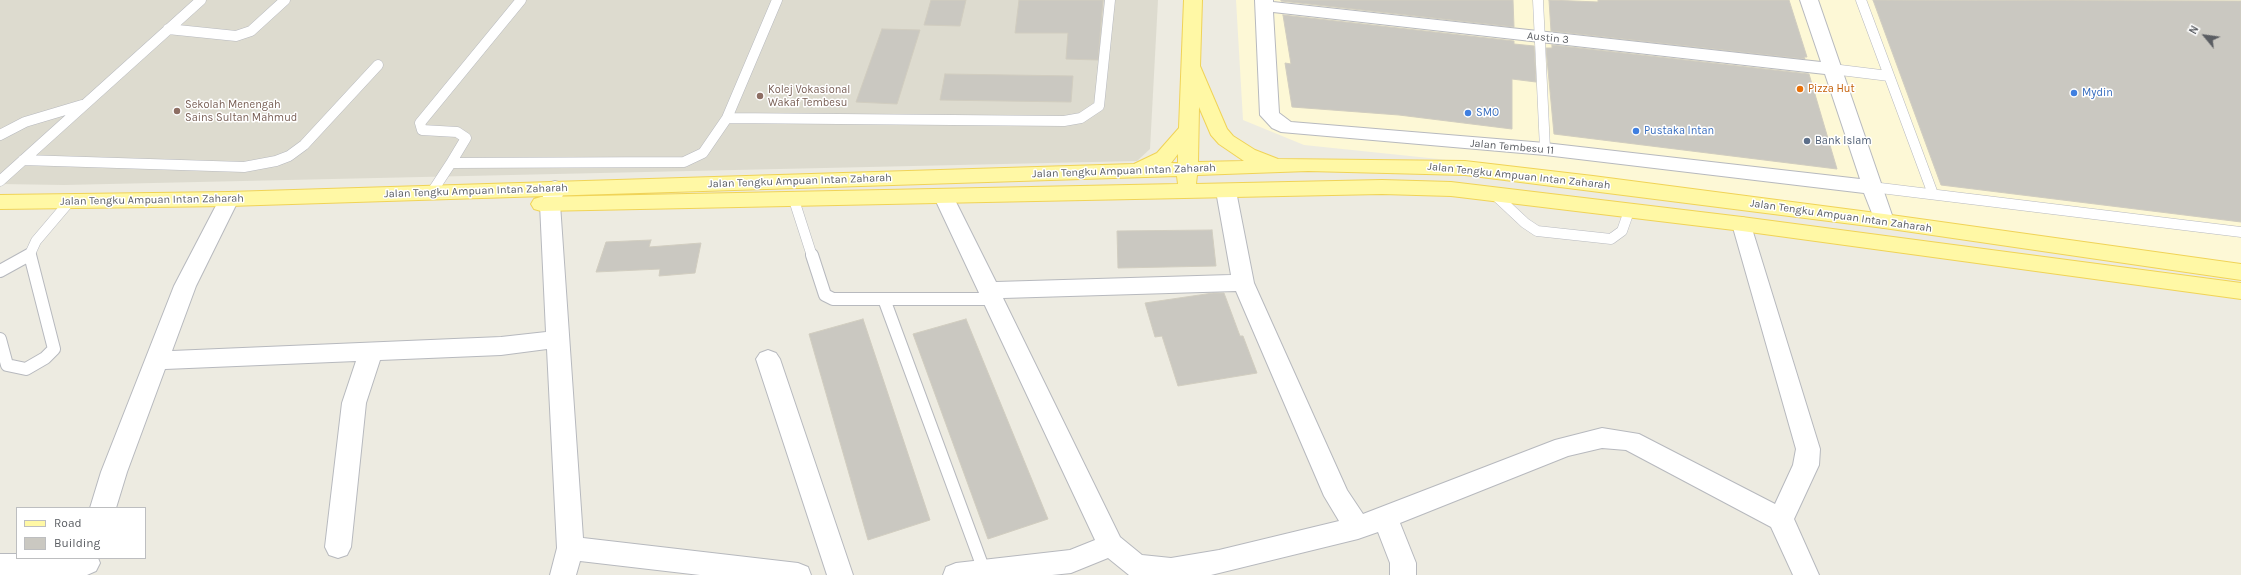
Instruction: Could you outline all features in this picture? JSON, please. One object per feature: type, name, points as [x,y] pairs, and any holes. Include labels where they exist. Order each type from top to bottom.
[{"type":"main road","points":[[1187,192],[1193,0]]},
{"type":"main road","points":[[1191,61],[1218,131],[1226,140],[1248,155],[1269,162],[1308,165]]},
{"type":"main road","points":[[1118,171],[1148,166],[1164,158],[1189,130]]},
{"type":"main road","name":"Jalan Tengku Ampuan Intan Zaharah","points":[[0,212],[65,207],[552,196],[1118,171],[1308,165],[1464,168],[1884,221],[2241,272]]},
{"type":"main road","name":"Jalan Tengku Ampuan Intan Zaharah","points":[[226,204],[432,192],[552,196],[794,200],[1382,187],[1451,189],[1742,224],[2241,291]]},
{"type":"main road","name":"Jalan Tengku Ampuan Intan Zaharah","points":[[0,202],[65,207]]},
{"type":"street","points":[[1809,0],[1884,221]]},
{"type":"street","name":"Austin 3","points":[[1264,3],[1540,37],[1832,69]]},
{"type":"street","name":"Jalan Tembesu 11","points":[[1264,3],[1270,115],[1279,124],[1288,128],[1545,149],[1872,187]]},
{"type":"street","points":[[1226,191],[1244,283],[1337,496],[1358,528]]},
{"type":"street","points":[[552,196],[558,339],[570,548],[563,575]]},
{"type":"street","points":[[944,197],[1111,545],[1134,565],[1150,569],[1170,570],[1219,562],[1358,528],[1564,447],[1602,438],[1630,441],[1781,519],[1806,575]]},
{"type":"street","points":[[103,507],[114,472],[185,286],[226,204]]},
{"type":"street","points":[[1742,224],[1808,449],[1806,464],[1781,519]]},
{"type":"street","points":[[991,294],[1244,283]]},
{"type":"street","points":[[156,361],[502,346],[558,339]]},
{"type":"street","points":[[338,546],[354,403],[371,352]]},
{"type":"street","points":[[768,359],[840,575]]},
{"type":"street","points":[[1385,517],[1404,563],[1403,575]]},
{"type":"street","points":[[956,575],[985,573],[1071,561],[1111,545]]},
{"type":"street","points":[[570,548],[798,575]]},
{"type":"street","points":[[0,566],[86,565]]},
{"type":"lane","points":[[0,181],[201,0]]},
{"type":"lane","points":[[168,29],[236,36],[251,31],[285,0]]},
{"type":"lane","points":[[432,192],[466,138],[457,132],[422,130],[420,122],[521,0]]},
{"type":"lane","points":[[451,163],[684,162],[703,153],[726,118],[777,0]]},
{"type":"lane","points":[[726,118],[1064,121],[1081,118],[1094,111],[1099,106],[1110,0]]},
{"type":"lane","points":[[1538,0],[1545,149]]},
{"type":"lane","points":[[1861,0],[1933,194]]},
{"type":"lane","points":[[23,160],[244,167],[276,161],[289,156],[304,145],[378,65]]},
{"type":"lane","points":[[1832,69],[1889,76]]},
{"type":"lane","points":[[0,135],[25,122],[85,104]]},
{"type":"lane","points":[[1872,187],[2241,232]]},
{"type":"lane","points":[[1494,194],[1525,223],[1537,231],[1612,239],[1622,231],[1629,211]]},
{"type":"lane","points":[[794,200],[825,295],[833,299],[884,299],[991,294]]},
{"type":"lane","points":[[0,271],[30,254],[36,241],[65,207]]},
{"type":"lane","points":[[0,339],[7,365],[26,369],[45,358],[54,349],[30,254]]},
{"type":"lane","points":[[884,299],[985,573]]},
{"type":"shaded area","name":"Kolej Vokasional Wakaf Tembesu","points":[[0,0],[1158,0],[1150,149],[1137,161],[64,185],[0,184]]},
{"type":"shaded area","points":[[1236,0],[2241,0],[2241,266],[1525,168],[1304,145],[1243,120]]},
{"type":"building","points":[[931,0],[966,0],[960,26],[924,25]]},
{"type":"building","points":[[1019,0],[1103,0],[1098,60],[1066,59],[1068,33],[1015,33]]},
{"type":"building","points":[[1513,0],[1514,27],[1281,1]]},
{"type":"building","points":[[1549,0],[1598,2],[1598,0],[1789,0],[1807,57],[1804,57],[1805,59],[1551,31]]},
{"type":"building","name":"Mydin","points":[[1873,0],[2241,1],[2241,222],[1941,185]]},
{"type":"building","points":[[1283,15],[1514,41],[1514,44],[1534,46],[1536,82],[1512,79],[1512,129],[1399,115],[1292,107],[1285,63],[1291,64]]},
{"type":"building","points":[[882,29],[920,30],[897,104],[856,102]]},
{"type":"building","points":[[1552,45],[1809,74],[1837,169],[1554,134],[1546,48],[1552,48]]},
{"type":"building","points":[[945,74],[1073,76],[1071,102],[940,100]]},
{"type":"building","points":[[1212,230],[1216,266],[1118,268],[1117,231]]},
{"type":"building","points":[[651,240],[649,247],[701,243],[695,273],[659,276],[660,269],[596,272],[606,242]]},
{"type":"building","points":[[1213,293],[1224,293],[1240,336],[1243,336],[1257,373],[1178,386],[1162,336],[1155,337],[1145,303]]},
{"type":"building","points":[[863,319],[930,520],[868,540],[809,334]]},
{"type":"building","points":[[966,319],[1048,519],[988,539],[913,334]]},
{"type":"place","name":"Pizza Hut","points":[[1800,89]]},
{"type":"place","name":"Mydin","points":[[2074,93]]},
{"type":"place","name":"Kolej Vokasional Wakaf Tembesu","points":[[760,96]]},
{"type":"place","name":"Sekolah Menengah Sains Sultan Mahmud","points":[[177,111]]},
{"type":"place","name":"SMO","points":[[1468,113]]},
{"type":"place","name":"Pustaka Intan","points":[[1636,131]]},
{"type":"place","name":"Bank Islam","points":[[1807,141]]}]
